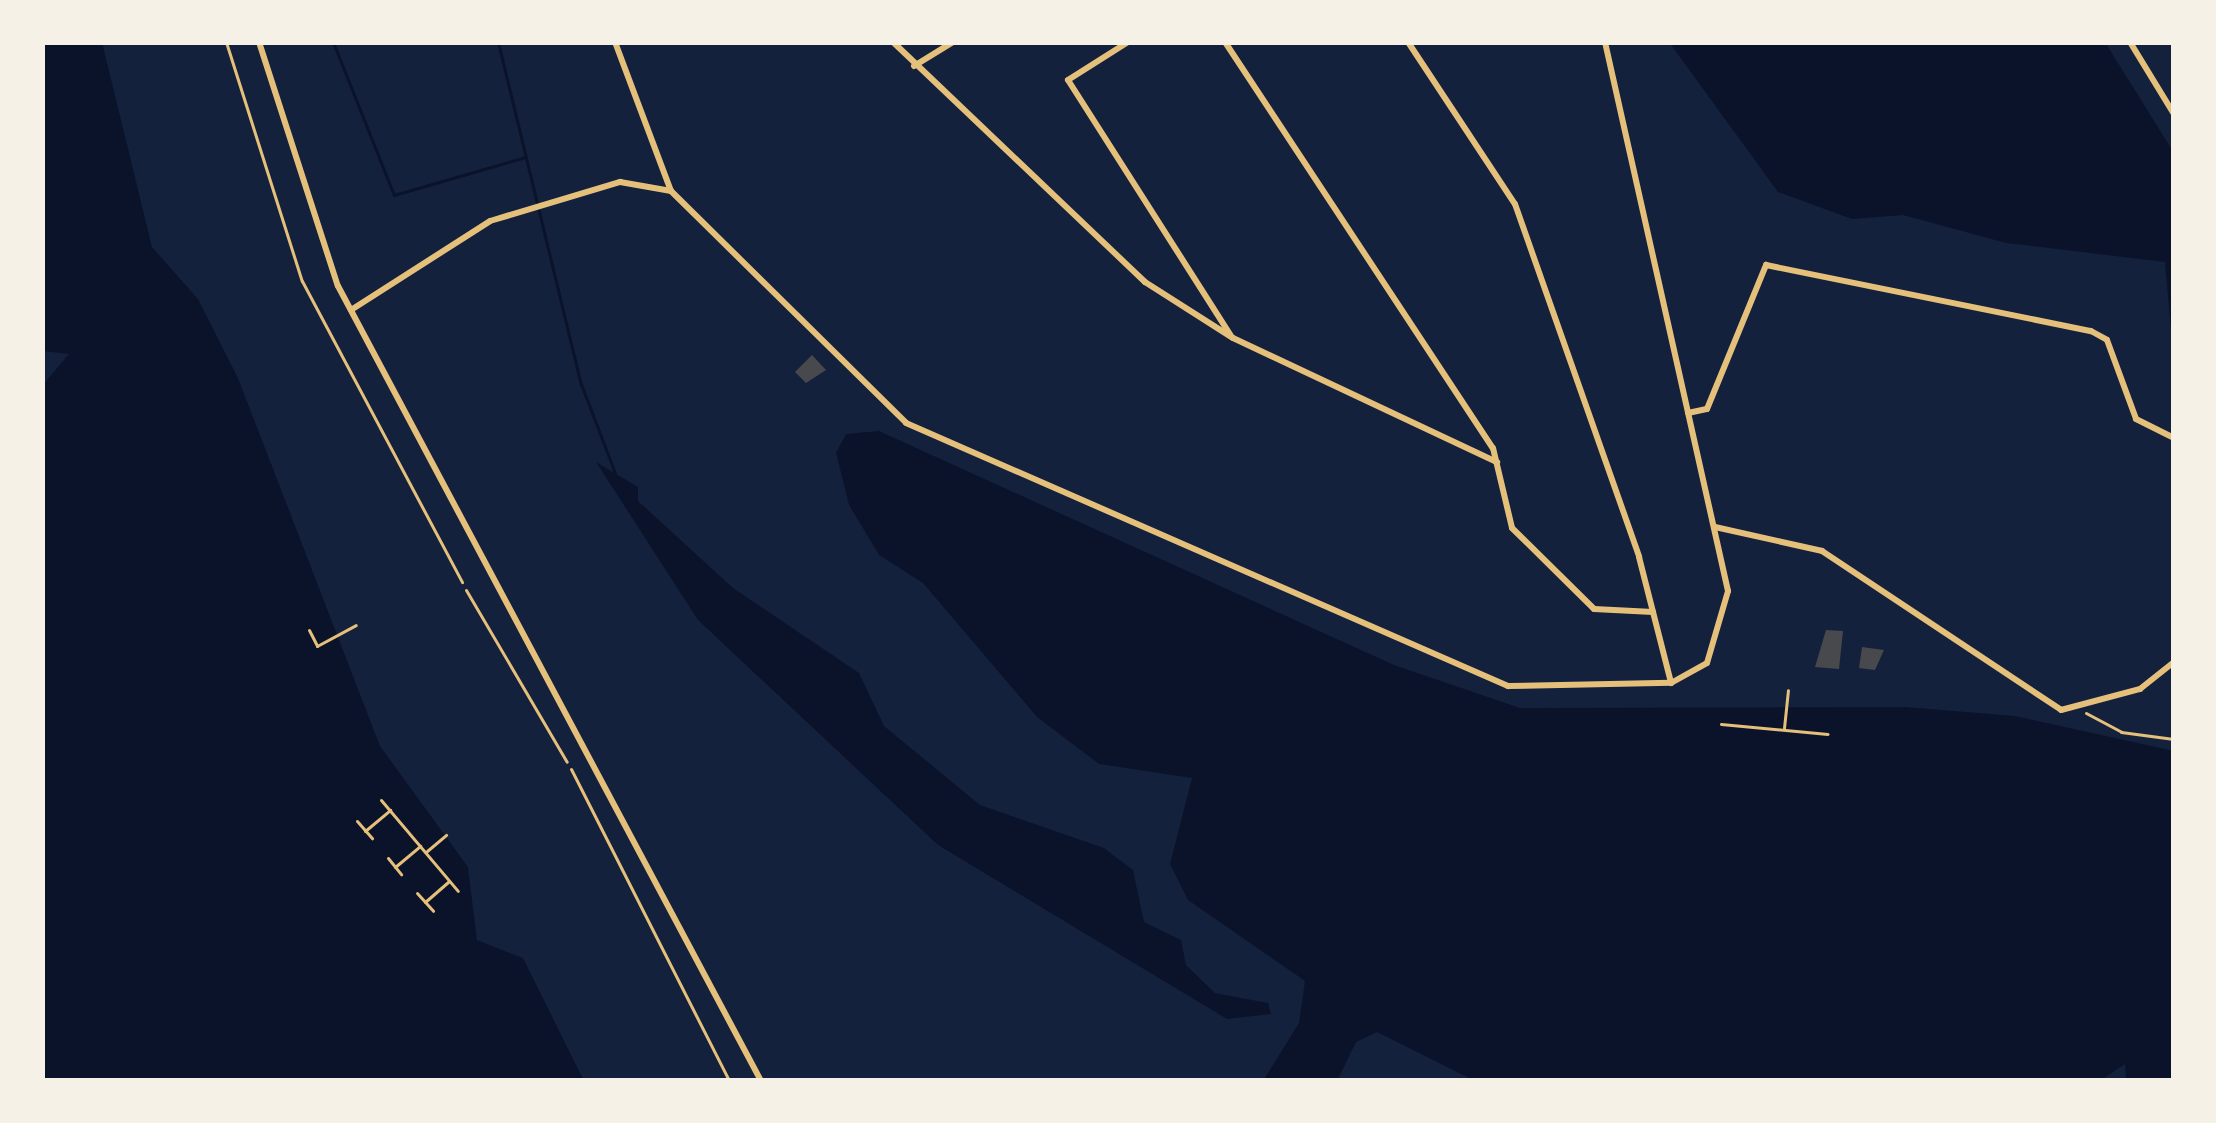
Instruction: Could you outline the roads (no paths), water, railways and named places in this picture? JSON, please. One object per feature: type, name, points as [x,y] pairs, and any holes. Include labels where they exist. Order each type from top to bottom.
[{"type":"street","points":[[259,42],[350,310],[760,1081]]},
{"type":"street","points":[[615,42],[671,191],[906,423],[1508,686],[1671,683],[1707,663],[1727,616],[1713,527],[1605,42]]},
{"type":"street","points":[[893,42],[1122,263],[1233,338],[1497,462]]},
{"type":"street","points":[[914,65],[952,42]]},
{"type":"street","points":[[1128,42],[1068,80],[1233,338]]},
{"type":"street","points":[[1225,42],[1497,462],[1508,521],[1588,603],[1653,612]]},
{"type":"street","points":[[1408,42],[1515,204],[1653,612],[1671,683]]},
{"type":"street","points":[[2130,42],[2174,114]]},
{"type":"street","points":[[350,310],[432,249],[543,204],[620,182],[671,191]]},
{"type":"street","points":[[1688,412],[1707,409],[1766,265],[2091,331],[2107,340],[2136,419],[2174,438]]},
{"type":"street","points":[[1713,527],[1822,551],[2061,710],[2084,712],[2174,662]]},
{"type":"lane","points":[[466,590],[567,762]]},
{"type":"water","points":[[42,42],[102,42],[152,247],[198,299],[238,378],[380,746],[468,867],[477,940],[523,958],[584,1081],[42,1081],[42,386],[69,354],[42,351]]},
{"type":"water","points":[[1669,42],[2105,42],[2174,153],[2174,365],[2165,262],[2006,243],[1903,215],[1852,219],[1778,192]]},
{"type":"water","points":[[879,431],[1394,665],[1520,708],[1906,707],[2015,716],[2174,751],[2174,1081],[2126,1081],[2125,1064],[2100,1081],[1475,1081],[1377,1032],[1356,1042],[1337,1081],[1263,1081],[1299,1023],[1305,981],[1188,900],[1170,864],[1192,778],[1099,764],[1037,717],[923,583],[879,555],[849,505],[836,453],[846,434]]},
{"type":"water","points":[[596,462],[638,487],[638,501],[733,588],[859,673],[884,726],[980,805],[1104,848],[1133,870],[1144,922],[1181,940],[1186,965],[1215,993],[1268,1003],[1271,1014],[1227,1019],[938,845],[698,620]]},
{"type":"waterway","points":[[333,42],[394,195],[526,157]]},
{"type":"waterway","points":[[498,42],[581,384],[615,473]]}]
